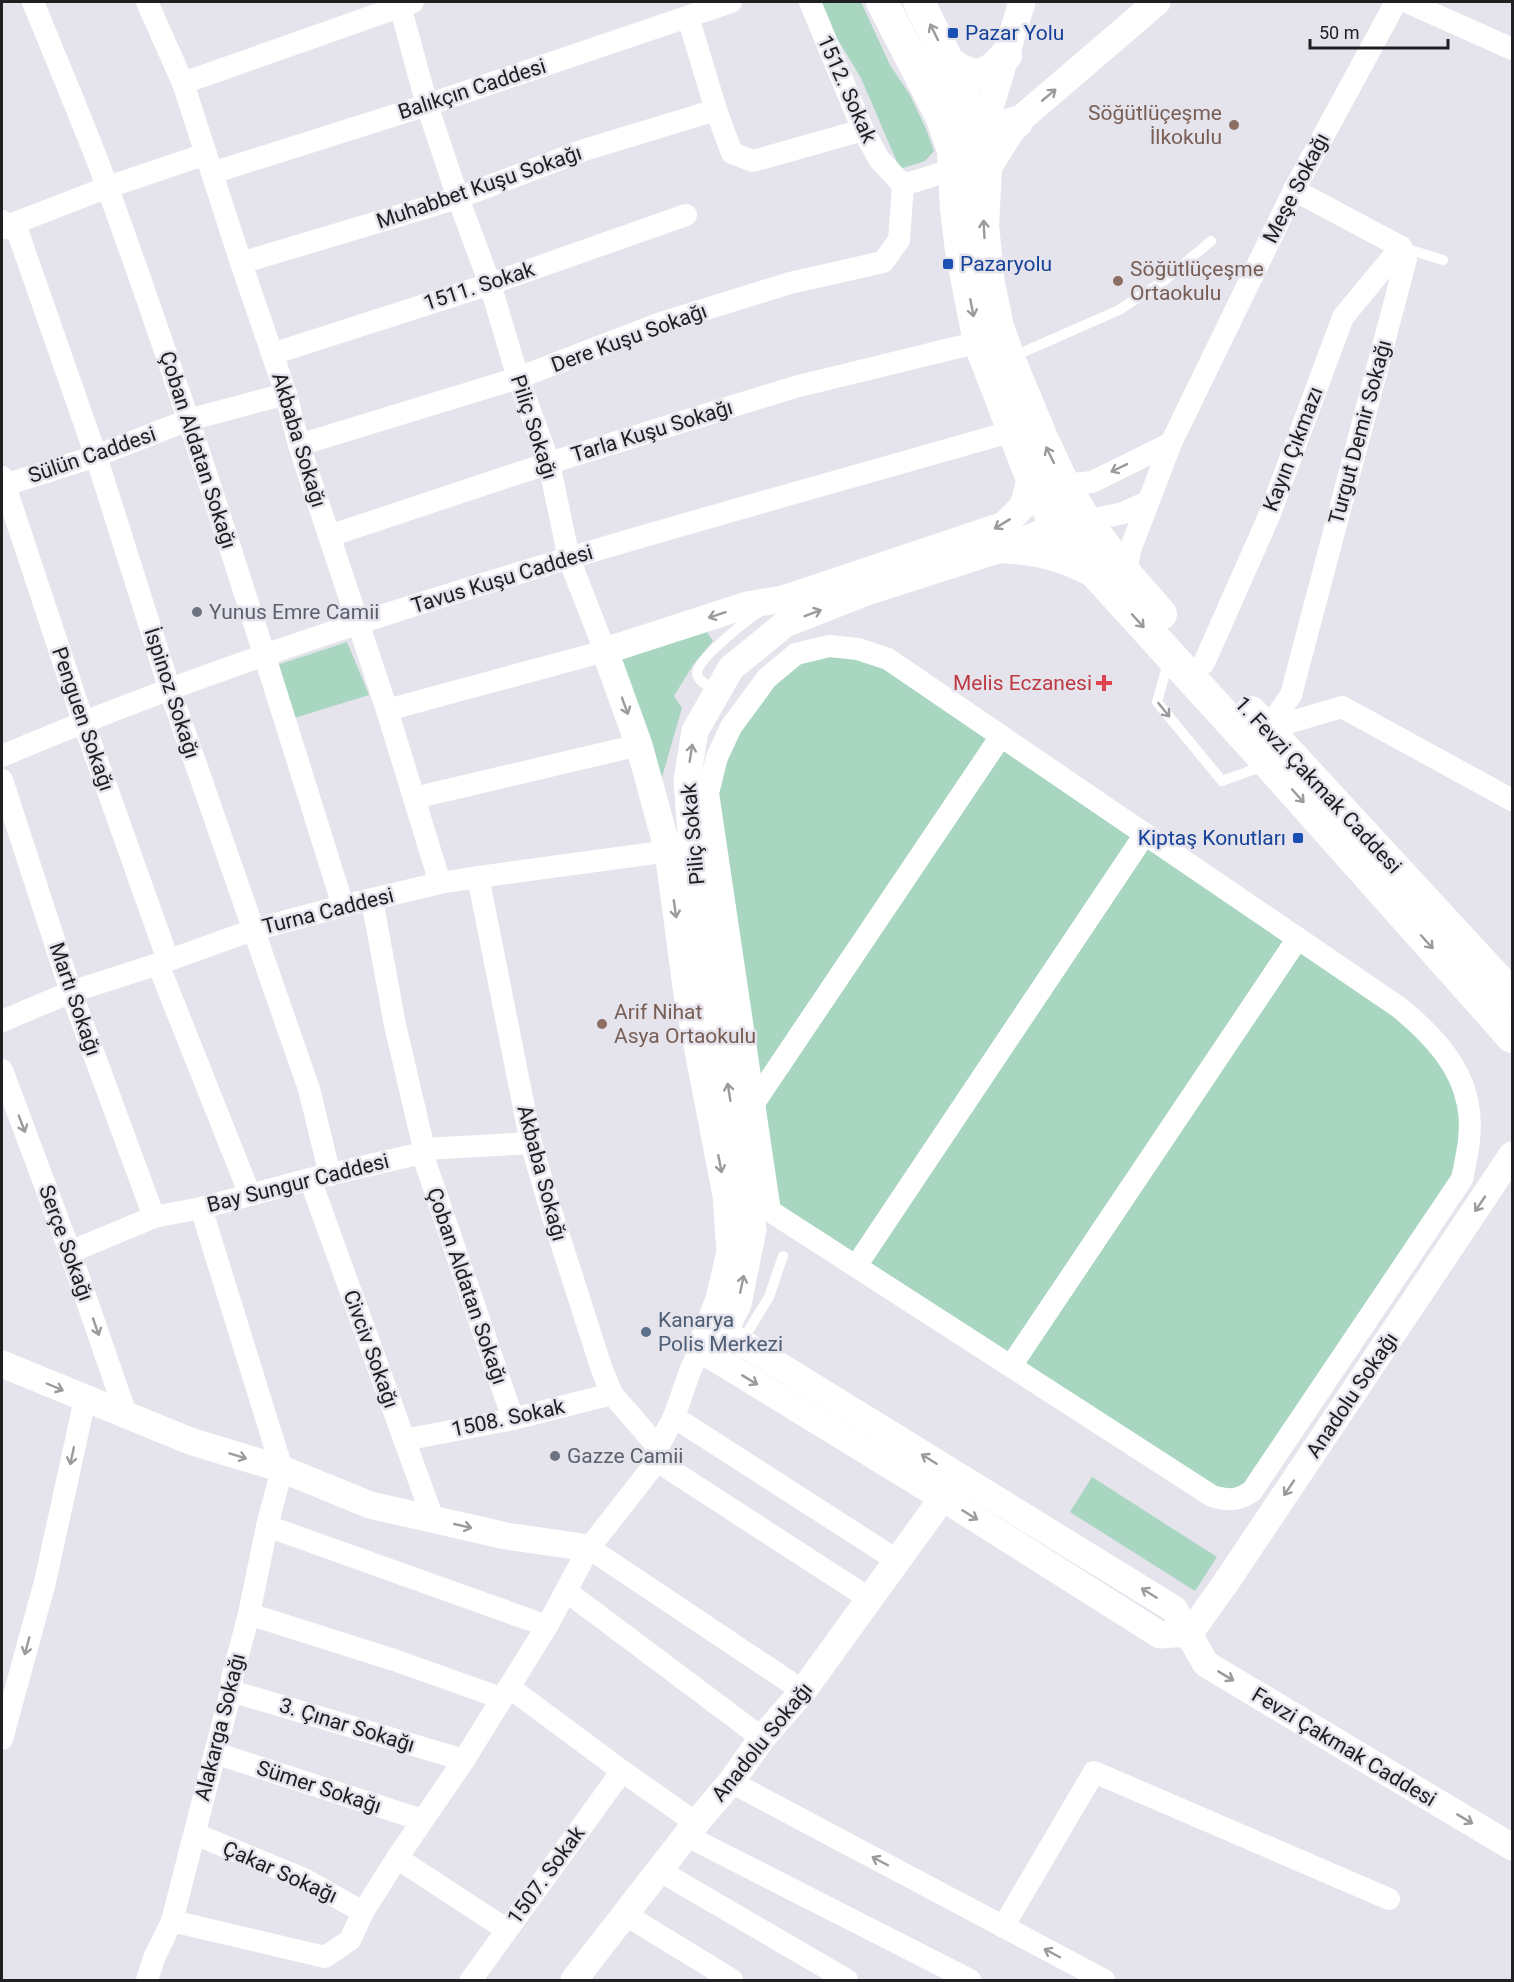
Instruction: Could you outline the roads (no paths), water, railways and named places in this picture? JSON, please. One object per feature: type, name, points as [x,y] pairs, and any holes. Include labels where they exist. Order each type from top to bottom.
[{"type":"main road","points":[[881,2],[941,116],[954,150],[956,209],[961,250],[979,342],[1031,477],[1113,576],[1169,656],[1269,764],[1512,1037]]},
{"type":"main road","points":[[919,2],[982,133],[986,171],[983,226],[989,283],[998,327],[1042,438],[1065,485],[1072,524]]},
{"type":"main road","points":[[948,62],[963,73],[980,75],[994,69],[1006,55]]},
{"type":"main road","points":[[946,129],[957,119],[967,99]]},
{"type":"main road","points":[[946,129],[982,133],[1017,122]]},
{"type":"main road","name":"1. Fevzi Çakmak Caddesi","points":[[1113,576],[1204,663],[1267,729],[1512,995]]},
{"type":"main road","points":[[1450,967],[1451,1000],[1503,1057],[1512,1057]]},
{"type":"street","name":"Çoban Aldatan Sokağı","points":[[33,2],[108,187],[189,420],[343,906]]},
{"type":"street","name":"Akbaba Sokağı","points":[[150,2],[183,83],[286,394],[299,445],[387,710],[440,883]]},
{"type":"street","name":"Balıkçın Caddesi","points":[[2,225],[108,187],[209,163],[427,105],[731,2]]},
{"type":"street","name":"1512. Sokak","points":[[810,2],[863,130],[879,159],[903,185]]},
{"type":"street","points":[[956,209],[1022,2]]},
{"type":"street","points":[[986,171],[1017,122],[1157,2]]},
{"type":"street","name":"Meşe Sokağı","points":[[1113,576],[1130,550],[1171,443],[1294,190],[1396,2]]},
{"type":"street","points":[[1407,2],[1512,49]]},
{"type":"street","points":[[183,83],[404,3]]},
{"type":"street","name":"Piliç Sokağı","points":[[404,3],[427,105],[490,284],[518,378],[549,463],[569,559],[680,850]]},
{"type":"street","points":[[688,17],[716,110],[732,153],[753,161],[863,130]]},
{"type":"street","name":"Muhabbet Kuşu Sokağı","points":[[241,263],[458,198],[584,150],[716,110]]},
{"type":"street","points":[[903,185],[955,169]]},
{"type":"street","name":"Dere Kuşu Sokağı","points":[[299,445],[518,378],[658,324],[790,283],[883,262],[899,240],[903,185]]},
{"type":"street","points":[[1294,190],[1401,247]]},
{"type":"street","name":"1511. Sokak","points":[[272,354],[490,284],[686,215]]},
{"type":"street","name":"İspinoz Sokağı","points":[[2,225],[17,230],[96,456],[170,690],[309,1089],[320,1177]]},
{"type":"street","name":"Kayın Çıkmazı","points":[[1204,663],[1269,516],[1343,318],[1401,247]]},
{"type":"street","name":"Turgut Demir Sokağı","points":[[1267,729],[1291,694],[1406,259],[1401,247]]},
{"type":"street","name":"Tarla Kuşu Sokağı","points":[[329,536],[549,463],[795,387],[979,342]]},
{"type":"street","name":"Sülün Caddesi","points":[[2,482],[96,456],[189,420],[286,394]]},
{"type":"street","name":"Tavus Kuşu Caddesi","points":[[2,756],[83,721],[358,623],[569,559],[1013,431]]},
{"type":"street","points":[[1065,485],[1092,482],[1171,443]]},
{"type":"street","points":[[387,710],[605,651],[747,605],[783,600],[900,571],[1005,525],[1023,506],[1031,477]]},
{"type":"street","name":"Penguen Sokağı","points":[[2,482],[163,962],[249,1195]]},
{"type":"street","points":[[1072,524],[1123,513],[1147,502]]},
{"type":"street","name":"Piliç Sokak","points":[[701,1359],[725,1332],[738,1304],[753,1230],[732,1110],[680,850],[687,780],[695,731],[731,668],[785,624],[867,592],[900,571],[998,550],[1072,524]]},
{"type":"street","points":[[998,550],[1025,551],[1050,556],[1113,576]]},
{"type":"street","points":[[829,646],[858,649],[888,659],[1000,736],[1400,1008],[1424,1028],[1444,1052],[1459,1078],[1468,1105],[1469,1145],[1462,1179],[1252,1491],[1240,1499],[1225,1500],[1212,1496],[770,1210],[708,793],[717,757],[731,727],[767,678],[796,654],[829,646]]},
{"type":"street","points":[[717,691],[743,709]]},
{"type":"street","points":[[1267,729],[1342,708],[1512,800]]},
{"type":"street","points":[[754,1103],[1000,736]]},
{"type":"street","points":[[414,798],[639,745]]},
{"type":"street","name":"Martı Sokağı","points":[[2,780],[71,992],[154,1217]]},
{"type":"street","points":[[855,1266],[1145,834]]},
{"type":"street","name":"Turna Caddesi","points":[[2,1020],[71,992],[253,930],[343,906],[440,883],[680,850]]},
{"type":"street","name":"Akbaba Sokağı","points":[[478,877],[531,1143],[601,1367],[612,1394],[658,1454],[870,1599]]},
{"type":"street","name":"Çoban Aldatan Sokağı","points":[[372,900],[395,1025],[423,1151],[513,1419]]},
{"type":"street","points":[[1011,1366],[1298,938]]},
{"type":"street","name":"Serçe Sokağı","points":[[2,1070],[70,1252],[127,1417]]},
{"type":"street","name":"Bay Sungur Caddesi","points":[[70,1252],[154,1217],[201,1208],[423,1151],[531,1143]]},
{"type":"street","name":"Anadolu Sokağı","points":[[1190,1633],[1512,1155]]},
{"type":"street","name":"Civciv Sokağı","points":[[320,1177],[404,1440],[433,1519]]},
{"type":"street","points":[[201,1208],[282,1469]]},
{"type":"street","points":[[725,1332],[1160,1635],[1190,1633]]},
{"type":"street","points":[[172,1921],[325,1957],[350,1941],[363,1912],[464,1760],[547,1626],[589,1548],[658,1454],[701,1359],[950,1487]]},
{"type":"street","points":[[2,1364],[127,1417],[190,1441],[282,1469],[370,1505],[506,1536],[589,1548],[803,1691]]},
{"type":"street","name":"1508. Sokak","points":[[404,1440],[513,1419],[612,1394]]},
{"type":"street","points":[[2,1739],[45,1582],[85,1399]]},
{"type":"street","points":[[674,1417],[897,1561]]},
{"type":"street","name":"Alakarga Sokağı","points":[[147,1980],[154,1958],[172,1921],[195,1834],[282,1469]]},
{"type":"street","name":"Anadolu Sokağı","points":[[574,1980],[731,1782],[762,1738],[803,1691],[950,1487]]},
{"type":"street","points":[[267,1526],[547,1626]]},
{"type":"street","points":[[566,1592],[762,1738]]},
{"type":"street","points":[[249,1614],[505,1692],[622,1771],[692,1829],[970,1980]]},
{"type":"street","name":"Fevzi Çakmak Caddesi","points":[[1190,1633],[1206,1664],[1512,1847]]},
{"type":"street","name":"3. Çınar Sokağı","points":[[231,1690],[464,1760]]},
{"type":"street","name":"Sümer Sokağı","points":[[215,1753],[422,1820]]},
{"type":"street","name":"1507. Sokak","points":[[471,1980],[622,1771]]},
{"type":"street","points":[[1003,1928],[1094,1772],[1389,1899]]},
{"type":"street","points":[[731,1782],[1104,1980]]},
{"type":"street","name":"Çakar Sokağı","points":[[195,1834],[306,1880],[363,1912]]},
{"type":"street","points":[[397,1858],[507,1930]]},
{"type":"street","points":[[660,1871],[847,1980]]},
{"type":"street","points":[[626,1915],[732,1980]]},
{"type":"lane","points":[[1009,358],[1119,310],[1165,280],[1211,241]]},
{"type":"lane","points":[[1401,247],[1443,260]]},
{"type":"lane","points":[[717,691],[699,679],[698,668],[737,627],[783,600]]},
{"type":"lane","points":[[1169,656],[1157,702],[1222,781],[1269,764]]},
{"type":"lane","points":[[725,1332],[769,1297],[783,1256]]},
{"type":"place","name":"Pazar Yolu","points":[[953,33]]},
{"type":"place","name":"Söğütlüçeşme İlkokulu","points":[[1234,125]]},
{"type":"place","name":"Pazaryolu","points":[[948,264]]},
{"type":"place","name":"Söğütlüçeşme Ortaokulu","points":[[1118,281]]},
{"type":"place","name":"Yunus Emre Camii","points":[[197,612]]},
{"type":"place","name":"Melis Eczanesi","points":[[1104,683]]},
{"type":"place","name":"Kiptaş Konutları","points":[[1298,838]]},
{"type":"place","name":"Arif Nihat Asya Ortaokulu","points":[[602,1024]]},
{"type":"place","name":"Kanarya Polis Merkezi","points":[[646,1332]]},
{"type":"place","name":"Gazze Camii","points":[[555,1456]]}]
